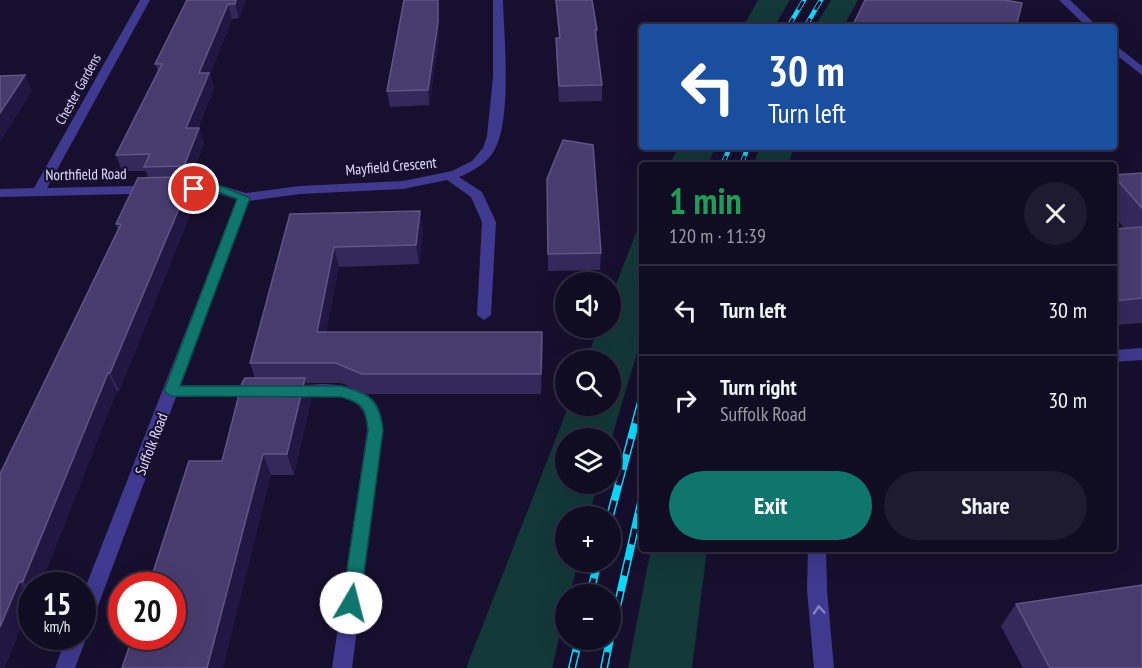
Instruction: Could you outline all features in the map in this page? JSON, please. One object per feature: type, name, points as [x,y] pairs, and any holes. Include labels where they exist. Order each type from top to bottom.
[{"type":"street","name":"Chester Gardens","points":[[38,192],[145,0]]},
{"type":"street","name":"Mayfield Crescent","points":[[244,198],[298,190],[420,183],[451,177],[474,164],[488,152],[494,137],[498,0]]},
{"type":"street","points":[[1064,0],[1090,24]]},
{"type":"street","points":[[1117,50],[1142,72]]},
{"type":"street","points":[[451,177],[477,195],[489,222],[484,315]]},
{"type":"street","name":"Northfield Road","points":[[0,193],[216,188],[244,198]]},
{"type":"street","name":"Suffolk Road","points":[[96,586],[244,198]]},
{"type":"street","points":[[1117,356],[1142,354]]},
{"type":"street","points":[[171,391],[341,391],[361,397],[373,411],[375,430],[342,668]]},
{"type":"street","points":[[817,552],[817,590],[824,668]]},
{"type":"street","points":[[65,668],[72,650]]},
{"type":"green space","points":[[758,0],[790,0],[776,24],[745,24]]},
{"type":"green space","points":[[831,0],[858,0],[845,24],[817,24]]},
{"type":"green space","points":[[677,150],[714,150],[709,162],[671,162]]},
{"type":"green space","points":[[759,150],[793,150],[789,162],[754,162]]},
{"type":"green space","points":[[639,225],[639,346],[621,406],[621,350],[590,350],[595,338],[621,338],[621,272]]},
{"type":"green space","points":[[565,416],[618,416],[615,428],[560,428]]},
{"type":"green space","points":[[555,441],[555,494],[595,494],[592,506],[555,506],[555,572],[575,572],[572,584],[555,584],[556,650],[552,668],[466,668]]},
{"type":"green space","points":[[650,552],[707,552],[692,668],[628,668]]},
{"type":"building","points":[[187,0],[236,0],[235,4],[228,4],[199,73],[209,73],[186,128],[199,128],[184,166],[144,167],[150,154],[116,155],[162,64],[155,64]]},
{"type":"building","points":[[404,0],[438,0],[438,22],[428,90],[387,91]]},
{"type":"building","points":[[556,0],[592,0],[602,85],[559,86],[556,38],[560,38]]},
{"type":"building","points":[[865,0],[1004,0],[1022,3],[1017,24],[853,24]]},
{"type":"building","points":[[25,75],[0,113],[0,76]]},
{"type":"building","points":[[563,140],[593,145],[601,253],[548,254],[547,179]]},
{"type":"building","points":[[1142,173],[1142,208],[1117,179],[1117,175]]},
{"type":"building","points":[[178,177],[169,199],[183,199],[110,373],[108,373],[27,572],[18,572],[18,584],[0,627],[0,474],[121,224],[116,224],[138,178]]},
{"type":"building","points":[[420,211],[416,245],[334,247],[317,332],[542,332],[541,374],[362,374],[336,363],[250,363],[290,214]]},
{"type":"building","points":[[1142,227],[1142,298],[1117,301],[1117,229]]},
{"type":"building","points":[[245,378],[305,378],[287,454],[263,454],[207,668],[122,668],[128,650],[186,650],[186,572],[153,572],[189,461],[222,461]]},
{"type":"building","points":[[1142,585],[1142,668],[1050,668],[1016,604]]},
{"type":"railway","points":[[790,24],[804,0]]},
{"type":"railway","points":[[807,24],[821,0]]},
{"type":"railway","points":[[723,162],[729,150]]},
{"type":"railway","points":[[742,162],[747,150]]},
{"type":"railway","points":[[613,506],[639,409]]},
{"type":"railway","points":[[621,590],[639,511]]},
{"type":"railway","points":[[592,584],[595,572]]},
{"type":"railway","points":[[572,668],[576,650]]},
{"type":"railway","points":[[604,668],[608,650]]},
{"type":"route","points":[[194,189],[216,188],[244,198],[171,391],[341,391],[361,397],[373,411],[375,430],[351,603]]}]
